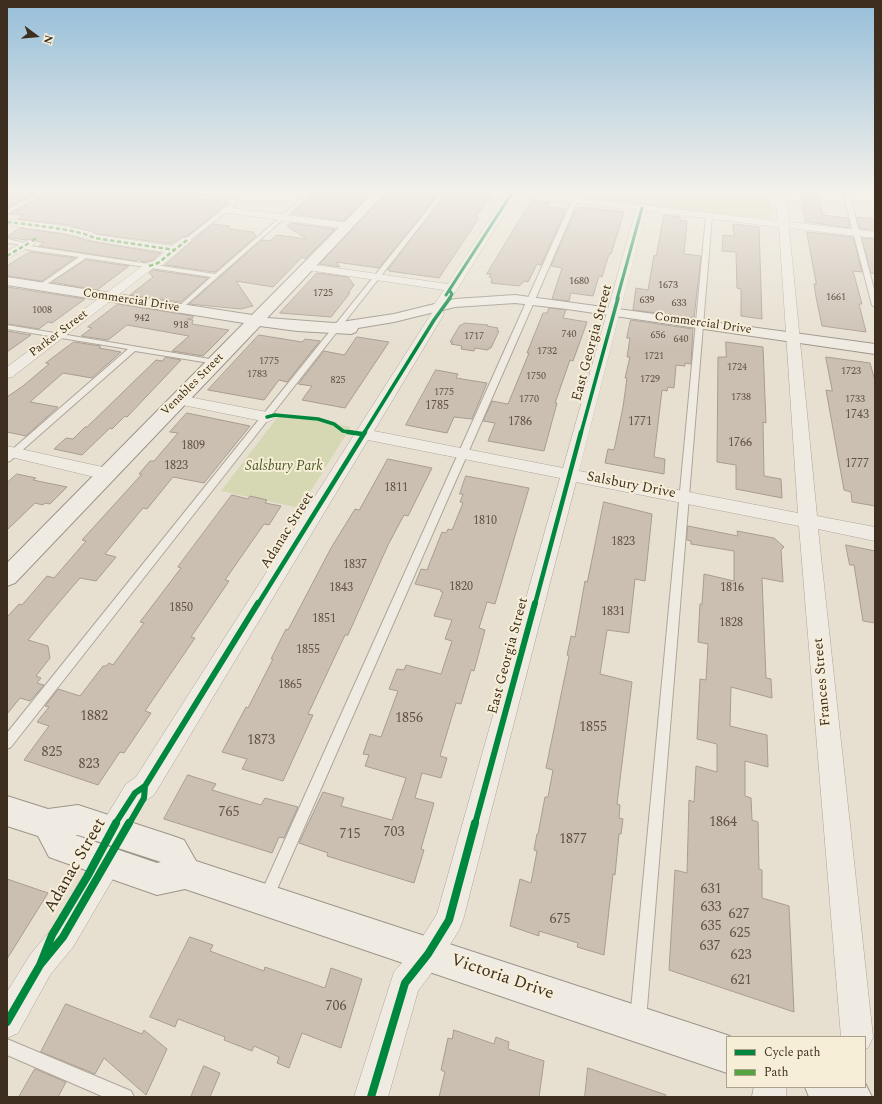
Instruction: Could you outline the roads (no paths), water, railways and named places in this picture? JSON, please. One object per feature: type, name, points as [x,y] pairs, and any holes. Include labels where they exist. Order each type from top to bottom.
[{"type":"street","points":[[7,256],[26,245]]},
{"type":"street","points":[[138,245],[175,250]]},
{"type":"street","name":"Parker Street","points":[[7,374],[107,297],[149,266],[158,263],[181,245]]},
{"type":"street","name":"Venables Street","points":[[7,577],[330,245]]},
{"type":"street","name":"Adanac Street","points":[[118,832],[144,798],[145,786],[438,310],[480,245]]},
{"type":"street","name":"East Georgia Street","points":[[371,1097],[405,983],[428,954],[449,920],[632,245]]},
{"type":"street","name":"Frances Street","points":[[786,245],[808,521],[857,1036]]},
{"type":"street","points":[[308,268],[452,288]]},
{"type":"street","name":"Commercial Drive","points":[[7,281],[256,321],[297,326],[354,329],[367,328],[392,325],[438,310],[516,305],[532,301],[614,311],[700,324],[792,332],[875,349]]},
{"type":"street","points":[[178,400],[267,417]]},
{"type":"street","name":"Salsbury Drive","points":[[362,434],[875,534]]},
{"type":"street","points":[[9,454],[108,474]]},
{"type":"street","points":[[7,811],[48,824],[78,820],[173,851],[185,873],[157,879],[60,846],[48,824]]},
{"type":"street","name":"Adanac Street","points":[[7,1022],[40,966],[63,937],[107,862]]},
{"type":"street","name":"Victoria Drive","points":[[185,873],[726,1054]]},
{"type":"street","points":[[827,1088],[853,1097]]},
{"type":"lane","points":[[31,245],[29,248],[216,276]]},
{"type":"lane","points":[[179,309],[252,245]]},
{"type":"lane","points":[[7,744],[404,245]]},
{"type":"lane","points":[[266,900],[556,245]]},
{"type":"lane","points":[[638,1024],[707,245]]},
{"type":"lane","points":[[859,245],[875,305]]},
{"type":"lane","points":[[41,286],[85,256]]},
{"type":"lane","points":[[7,327],[133,350],[216,362]]},
{"type":"lane","points":[[9,454],[133,350]]},
{"type":"lane","points":[[7,1047],[125,1097]]},
{"type":"park label","name":"Salsbury Park","points":[[284,467]]}]
